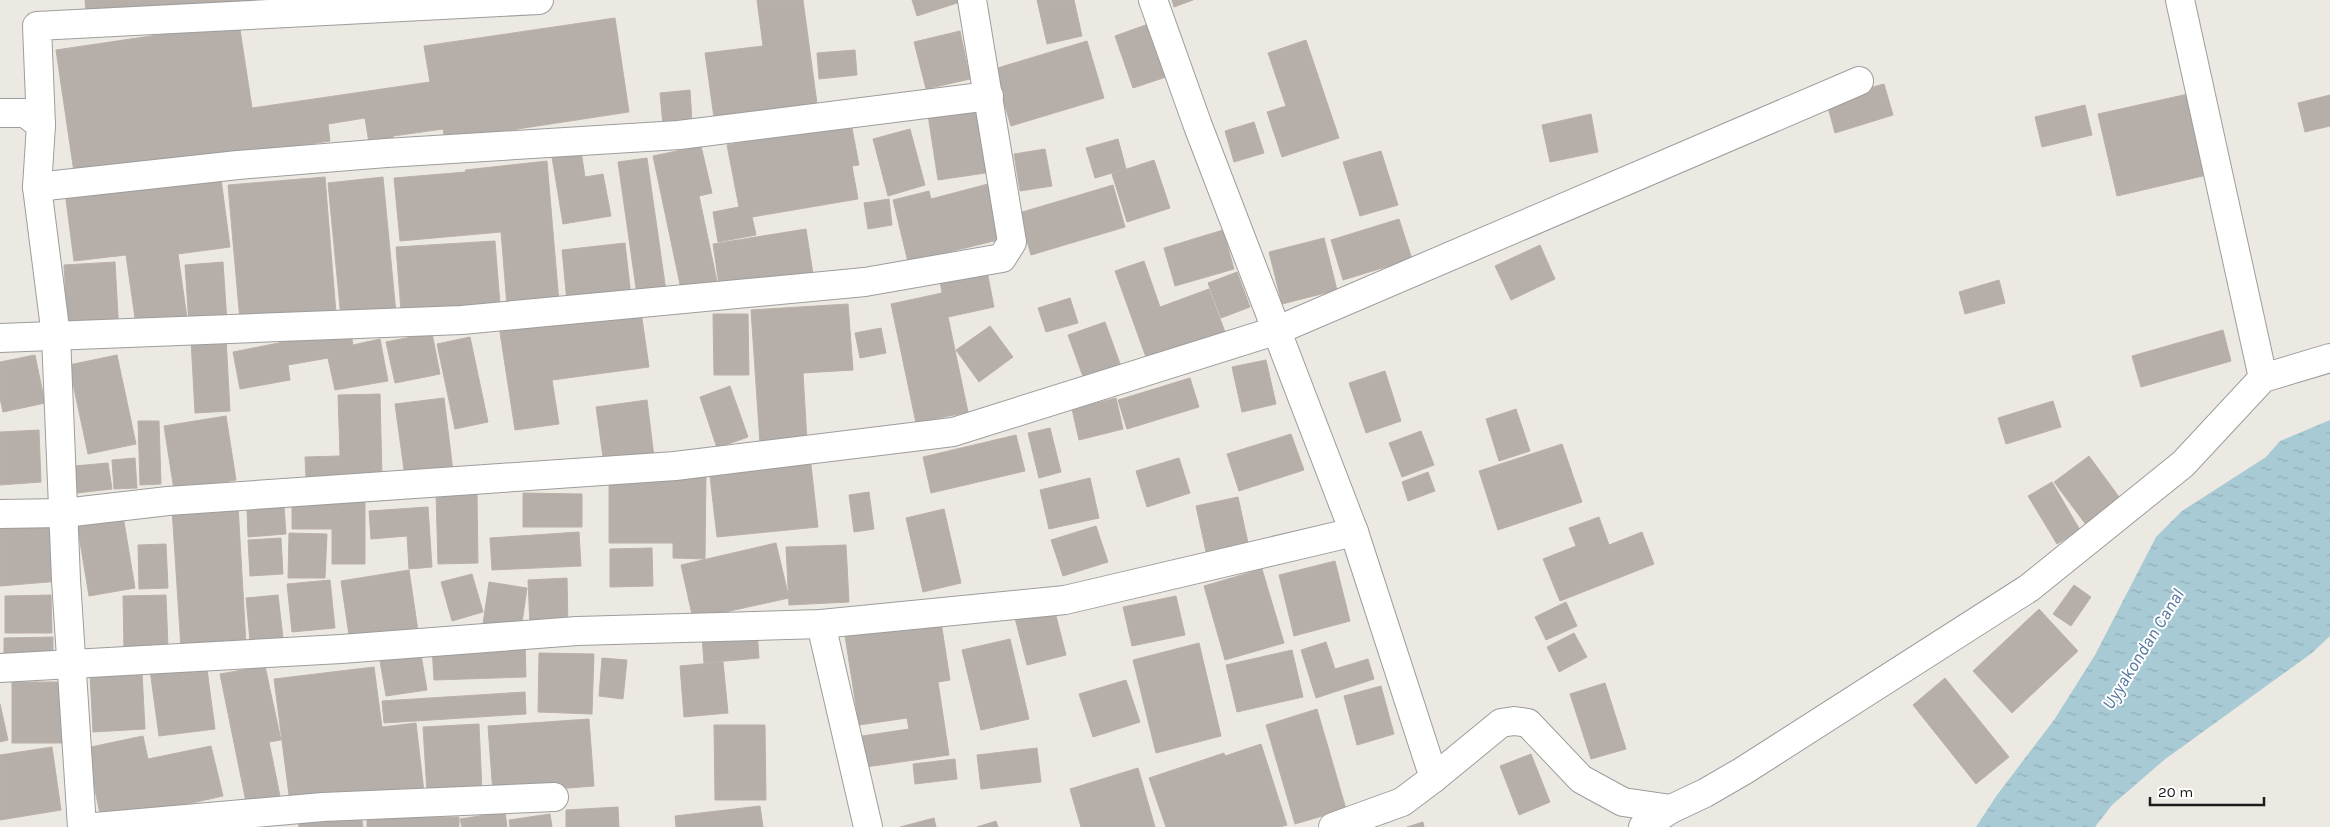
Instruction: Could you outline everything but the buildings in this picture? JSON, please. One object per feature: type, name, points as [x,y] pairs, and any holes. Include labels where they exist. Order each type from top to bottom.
[{"type":"street","points":[[82,827],[71,665],[56,336],[37,187],[41,125],[37,26],[539,0]]},
{"type":"street","points":[[0,338],[462,320],[865,282],[1002,258],[1012,242],[972,0]]},
{"type":"street","points":[[1153,0],[1198,126],[1278,330],[1354,532],[1434,778]]},
{"type":"street","points":[[2180,0],[2263,378]]},
{"type":"street","points":[[0,514],[64,512],[168,501],[675,466],[953,432],[1278,330],[1859,81]]},
{"type":"street","points":[[37,187],[238,165],[386,153],[679,136],[989,96]]},
{"type":"street","points":[[0,113],[25,113],[41,125]]},
{"type":"street","points":[[1643,827],[1671,809],[1705,793],[1743,771],[2029,588],[2183,464],[2263,378],[2330,358]]},
{"type":"street","points":[[0,668],[341,649],[577,631],[821,624],[1065,600],[1354,532]]},
{"type":"street","points":[[821,624],[868,827]]},
{"type":"street","points":[[1333,827],[1402,802],[1501,723],[1514,721],[1528,723],[1581,779],[1623,802],[1671,809]]},
{"type":"street","points":[[95,827],[323,807],[554,797]]},
{"type":"water","name":"Uyyakondan Canal","points":[[2330,420],[2330,636],[2312,653],[2164,760],[2112,805],[2095,827],[1976,827],[1997,795],[2054,720],[2095,655],[2156,537],[2182,511],[2266,457],[2280,441]]}]
